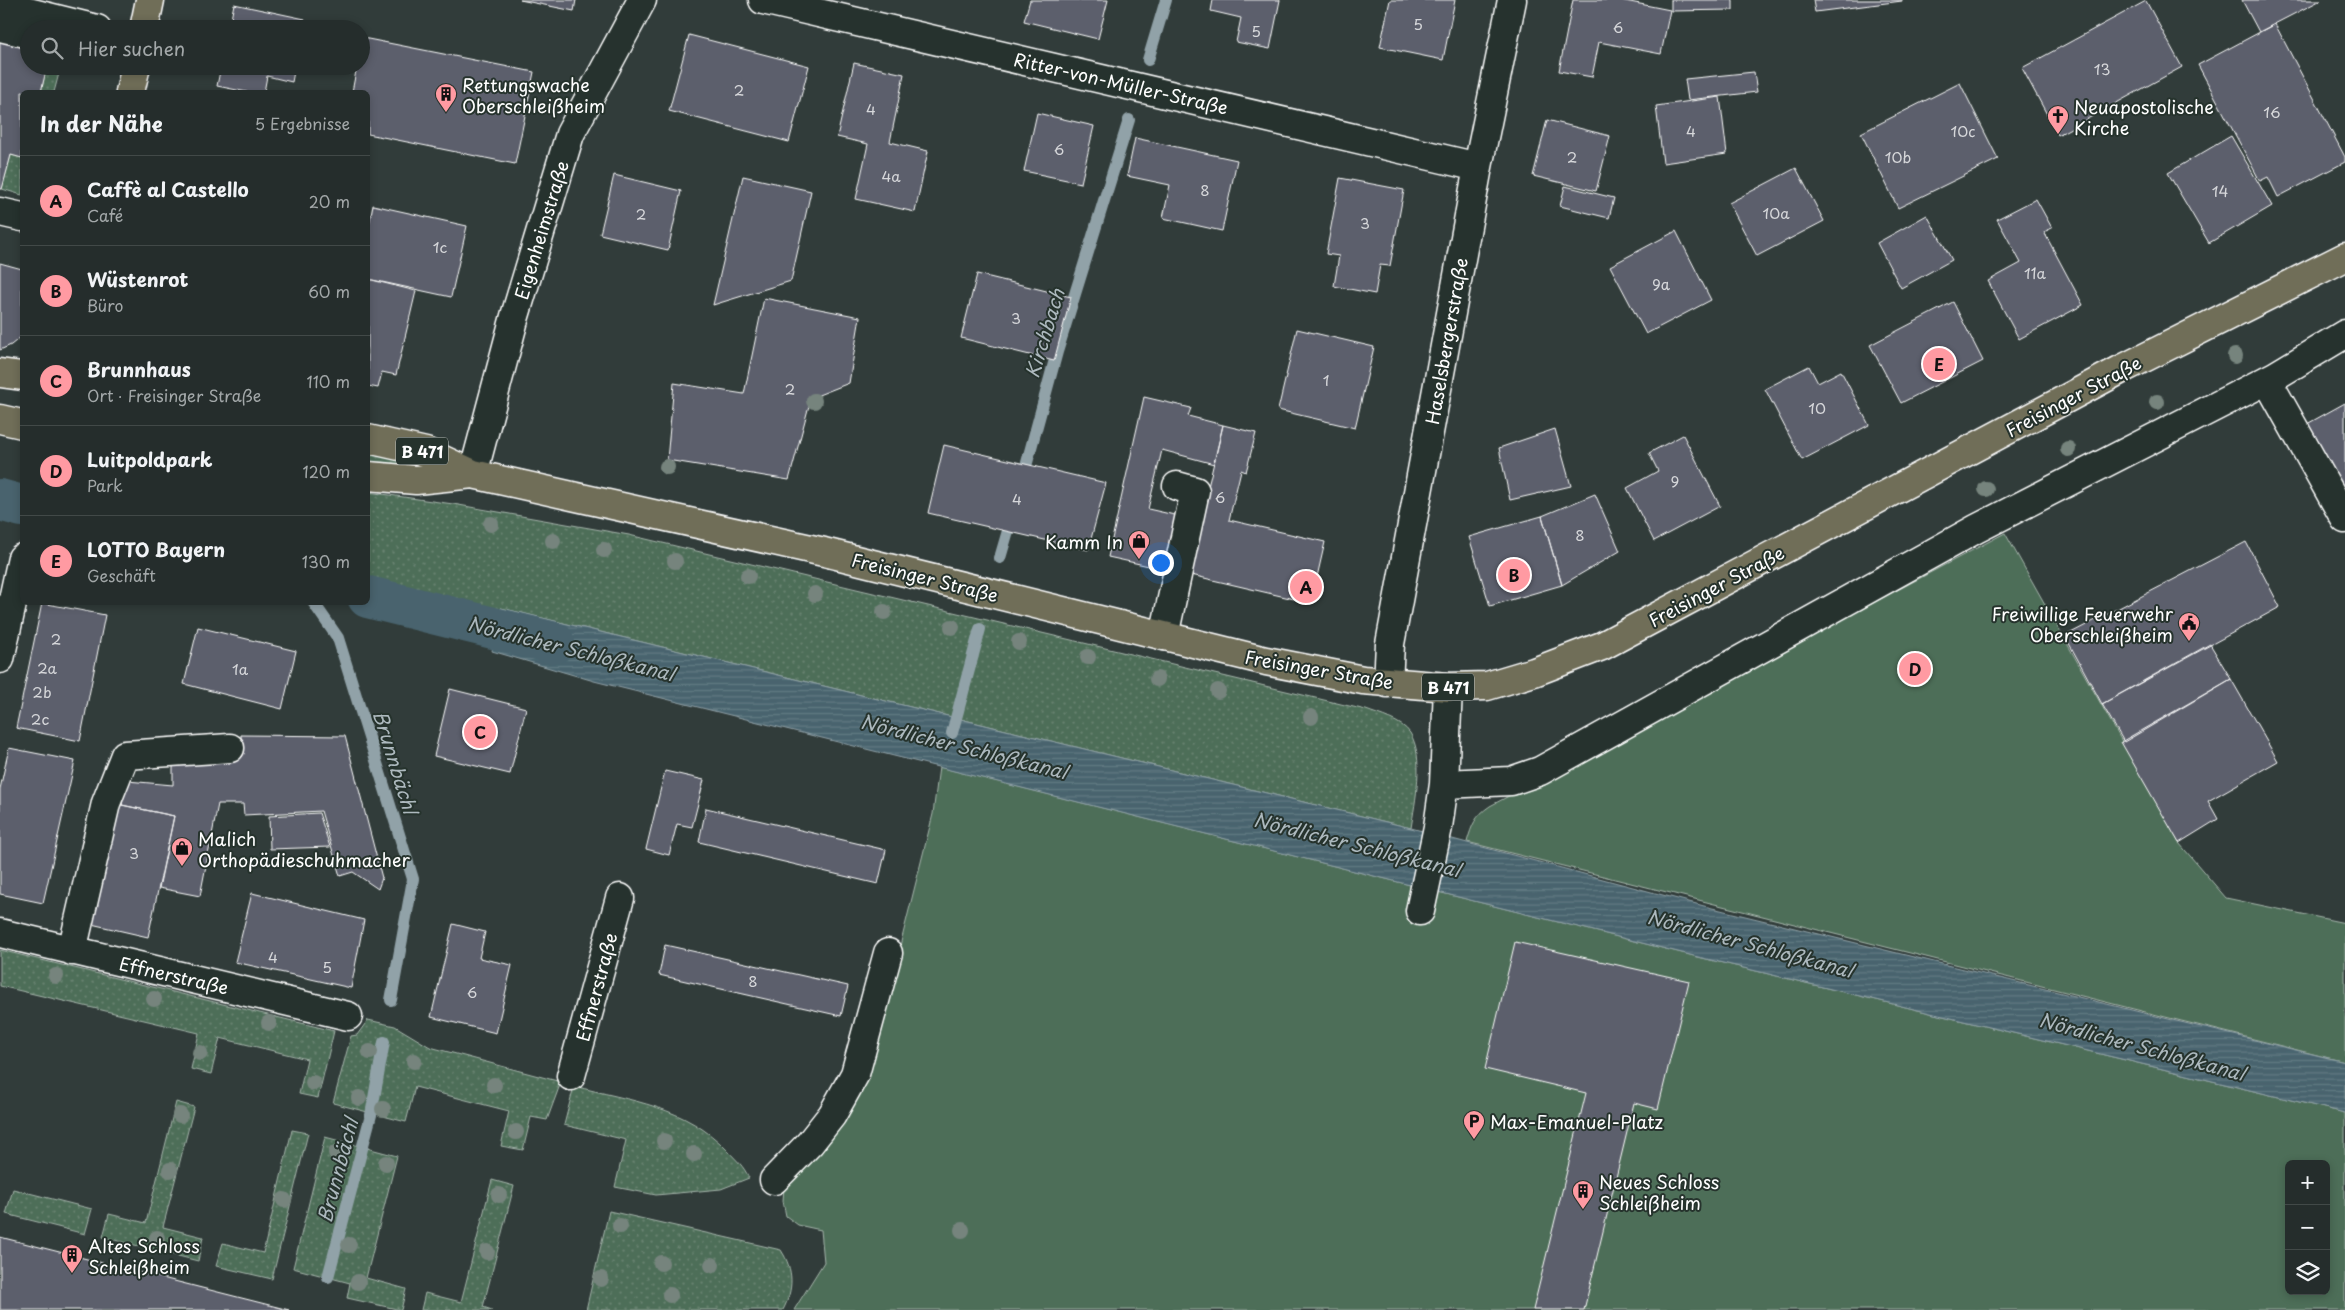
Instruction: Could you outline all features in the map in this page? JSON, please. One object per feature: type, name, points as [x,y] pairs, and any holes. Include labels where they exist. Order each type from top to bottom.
[{"type":"main road","points":[[146,20],[150,0]]},
{"type":"main road","points":[[130,90],[134,75]]},
{"type":"main road","name":"Freisinger Straße","points":[[370,439],[426,452],[473,474],[824,552],[1266,661],[1388,683],[1448,687],[1487,686],[1534,672],[1602,646],[2120,370],[2345,257]]},
{"type":"main road","points":[[0,373],[20,376]]},
{"type":"main road","points":[[0,419],[20,424]]},
{"type":"main road","points":[[370,476],[416,480],[473,474]]},
{"type":"street","name":"Eigenheimstraße","points":[[473,474],[515,316],[570,134],[642,0]]},
{"type":"street","name":"Ritter-von-Müller-Straße","points":[[763,0],[1478,167]]},
{"type":"street","name":"Haselsbergerstraße","points":[[1388,683],[1390,644],[1478,167],[1512,0]]},
{"type":"street","points":[[0,5],[61,20]]},
{"type":"street","points":[[0,27],[20,32]]},
{"type":"street","points":[[0,212],[20,217]]},
{"type":"street","points":[[1444,784],[1511,781],[1540,771],[1976,528],[2267,380],[2345,334]]},
{"type":"street","points":[[2267,380],[2345,519]]},
{"type":"street","points":[[1164,636],[1195,491],[1177,486]]},
{"type":"street","points":[[0,659],[20,567]]},
{"type":"street","points":[[1421,907],[1438,827],[1444,784],[1448,687]]},
{"type":"street","points":[[72,951],[106,804],[125,755],[230,748]]},
{"type":"street","name":"Effnerstraße","points":[[571,1076],[620,898]]},
{"type":"street","name":"Effnerstraße","points":[[0,933],[348,1016]]},
{"type":"street","points":[[774,1180],[810,1143],[832,1115],[855,1074],[888,953]]},
{"type":"green space","points":[[45,75],[59,75],[55,90],[41,90]]},
{"type":"green space","points":[[11,155],[20,157],[20,194],[2,189]]},
{"type":"green space","points":[[370,450],[422,461],[423,467],[370,464]]},
{"type":"green space","points":[[370,492],[453,504],[629,535],[1366,710],[1402,725],[1410,733],[1415,743],[1418,780],[1411,828],[501,608],[496,629],[370,595]]},
{"type":"green space","points":[[2005,533],[2179,843],[2226,898],[2345,923],[2345,1062],[1467,842],[1475,821],[1490,806]]},
{"type":"green space","points":[[939,767],[1694,956],[2345,1113],[2345,1310],[794,1310],[824,1262],[821,1230],[798,1225],[786,1216],[783,1201],[784,1187],[824,1149],[840,1125],[873,1054],[933,814]]},
{"type":"green space","points":[[0,950],[334,1031],[318,1098],[299,1094],[307,1059],[220,1038],[211,1074],[191,1069],[199,1033],[0,986]]},
{"type":"green space","points":[[368,1020],[395,1026],[430,1047],[561,1082],[547,1120],[531,1117],[523,1150],[501,1146],[509,1111],[415,1087],[406,1122],[333,1103],[351,1036],[357,1035]]},
{"type":"green space","points":[[574,1086],[657,1107],[694,1124],[712,1136],[728,1151],[749,1178],[721,1189],[656,1195],[615,1187],[626,1140],[564,1125]]},
{"type":"green space","points":[[176,1102],[194,1107],[163,1227],[203,1237],[198,1261],[103,1237],[109,1214],[146,1223]]},
{"type":"green space","points":[[292,1130],[308,1133],[272,1279],[216,1266],[223,1243],[263,1253]]},
{"type":"green space","points":[[325,1137],[397,1156],[366,1278],[406,1289],[401,1310],[347,1298],[350,1283],[293,1268]]},
{"type":"green space","points":[[492,1180],[514,1186],[483,1307],[492,1310],[421,1310],[425,1293],[461,1302]]},
{"type":"green space","points":[[13,1189],[92,1209],[85,1234],[6,1214]]},
{"type":"green space","points":[[609,1211],[781,1250],[788,1265],[791,1280],[789,1295],[783,1310],[586,1310]]},
{"type":"water","points":[[501,608],[1411,828],[1704,906],[2345,1062],[2345,1113],[1694,956],[594,681],[492,651]]},
{"type":"building","points":[[520,0],[576,0],[574,11]]},
{"type":"building","points":[[1030,0],[1108,0],[1098,39],[1024,21]]},
{"type":"building","points":[[1213,0],[1280,0],[1270,49],[1236,42],[1241,18],[1211,11]]},
{"type":"building","points":[[1390,0],[1455,0],[1443,60],[1380,47]]},
{"type":"building","points":[[1573,0],[1620,0],[1670,10],[1661,54],[1599,42],[1592,77],[1559,71]]},
{"type":"building","points":[[1671,0],[1733,0],[1733,10],[1671,11]]},
{"type":"building","points":[[1813,0],[1902,0],[1902,1],[1815,12]]},
{"type":"building","points":[[2242,0],[2321,0],[2259,32]]},
{"type":"building","points":[[2146,1],[2182,67],[2058,135],[2022,68]]},
{"type":"building","points":[[234,4],[305,19],[305,20],[231,20]]},
{"type":"building","points":[[2275,24],[2345,157],[2345,162],[2278,197],[2268,177],[2260,181],[2198,65]]},
{"type":"building","points":[[689,35],[809,66],[789,142],[669,111]]},
{"type":"building","points":[[0,37],[20,42],[20,75],[45,75],[41,90],[20,90],[20,157],[11,155],[2,189],[0,189]]},
{"type":"building","name":"Rettungswache Oberschleißheim","points":[[370,39],[534,72],[515,164],[370,134],[370,90],[352,90],[355,75],[370,75]]},
{"type":"building","points":[[854,63],[904,74],[890,142],[928,151],[915,212],[856,199],[868,144],[837,137]]},
{"type":"building","points":[[1754,72],[1757,92],[1688,100],[1685,79]]},
{"type":"building","points":[[219,75],[293,75],[292,82],[267,76],[264,90],[237,90],[217,86]]},
{"type":"building","points":[[1960,83],[1998,159],[1898,208],[1861,133]]},
{"type":"building","points":[[1720,97],[1727,154],[1663,163],[1656,106]]},
{"type":"building","points":[[1037,113],[1094,126],[1081,183],[1024,171]]},
{"type":"building","points":[[1547,120],[1610,136],[1596,191],[1533,176]]},
{"type":"building","points":[[2231,136],[2272,206],[2209,243],[2168,173]]},
{"type":"building","points":[[1135,138],[1237,160],[1222,231],[1163,218],[1170,185],[1127,176]]},
{"type":"building","points":[[1796,168],[1824,221],[1757,256],[1729,203]]},
{"type":"building","points":[[614,175],[681,191],[668,250],[600,234]]},
{"type":"building","points":[[743,176],[811,191],[791,281],[713,305]]},
{"type":"building","points":[[1340,178],[1404,190],[1390,266],[1380,265],[1375,294],[1334,286],[1339,256],[1326,254]]},
{"type":"building","points":[[1565,186],[1614,198],[1609,218],[1560,206]]},
{"type":"building","points":[[2036,199],[2052,228],[2044,232],[2083,305],[2019,339],[1988,281],[2021,263],[1997,219]]},
{"type":"building","points":[[373,205],[467,226],[451,297],[370,279],[370,220]]},
{"type":"building","points":[[1927,215],[1952,260],[1901,288],[1877,243]]},
{"type":"building","points":[[1676,231],[1711,300],[1646,334],[1610,266]]},
{"type":"building","points":[[0,263],[20,268],[20,338],[11,345],[0,350]]},
{"type":"building","points":[[977,274],[1071,297],[1054,361],[961,338]]},
{"type":"building","points":[[370,280],[416,291],[396,375],[382,372],[378,388],[370,386]]},
{"type":"building","points":[[764,298],[860,317],[849,383],[811,398],[789,480],[667,460],[674,383],[744,394]]},
{"type":"building","points":[[1953,302],[1983,361],[1901,403],[1870,345]]},
{"type":"building","points":[[1297,329],[1374,347],[1355,428],[1278,410]]},
{"type":"building","points":[[1809,366],[1818,383],[1841,371],[1869,425],[1802,460],[1765,389]]},
{"type":"building","points":[[1144,397],[1191,408],[1188,416],[1223,425],[1214,464],[1162,450],[1148,509],[1179,516],[1167,570],[1108,557]]},
{"type":"building","points":[[2345,403],[2345,491],[2307,424]]},
{"type":"building","points":[[1223,425],[1256,433],[1246,472],[1241,470],[1229,520],[1325,542],[1311,603],[1187,574]]},
{"type":"building","points":[[1555,429],[1571,486],[1510,500],[1499,448]]},
{"type":"building","points":[[1683,435],[1720,506],[1654,541],[1627,488],[1658,471],[1649,453]]},
{"type":"building","points":[[944,445],[1106,483],[1088,550],[928,513]]},
{"type":"building","points":[[1595,494],[1620,551],[1562,585],[1542,516]]},
{"type":"building","points":[[1542,516],[1562,585],[1490,606],[1469,537]]},
{"type":"building","points":[[2246,542],[2280,607],[2102,704],[2065,636]]},
{"type":"building","points":[[42,605],[52,605],[105,615],[80,741],[16,728]]},
{"type":"building","points":[[198,627],[296,651],[282,709],[184,684]]},
{"type":"building","points":[[2210,644],[2231,679],[2124,742],[2102,704]]},
{"type":"building","points":[[2231,679],[2278,761],[2208,801],[2218,819],[2179,843],[2121,742]]},
{"type":"building","points":[[450,689],[526,708],[510,774],[434,756]]},
{"type":"building","points":[[241,735],[345,736],[382,878],[378,889],[353,872],[340,876],[321,811],[244,815],[243,804],[218,804],[200,896],[159,888],[174,816],[122,805],[127,781],[173,785],[173,761],[242,757]]},
{"type":"building","points":[[9,748],[75,761],[43,903],[0,894],[0,789]]},
{"type":"building","points":[[665,771],[704,780],[692,827],[677,824],[669,855],[646,849]]},
{"type":"building","points":[[112,803],[174,816],[148,937],[87,923]]},
{"type":"building","points":[[706,808],[886,850],[878,884],[699,842]]},
{"type":"building","points":[[319,813],[330,847],[270,849],[269,816]]},
{"type":"building","points":[[252,893],[364,920],[351,988],[235,962]]},
{"type":"building","points":[[453,924],[485,932],[479,958],[512,965],[496,1033],[431,1017]]},
{"type":"building","name":"Neues Schloss Schleißheim","points":[[1515,942],[1689,981],[1658,1109],[1634,1103],[1584,1310],[1533,1310],[1586,1093],[1485,1069]]},
{"type":"building","points":[[665,945],[848,986],[841,1016],[659,975]]},
{"type":"building","name":"Altes Schloss Schleißheim","points":[[0,1237],[289,1310],[0,1310]]},
{"type":"waterway","name":"Kirchbach","points":[[1148,60],[1166,0]]},
{"type":"waterway","name":"Kirchbach","points":[[1022,481],[1057,352],[1129,120]]},
{"type":"waterway","name":"Nördlicher Schloßkanal","points":[[0,500],[20,505]]},
{"type":"waterway","name":"Kirchbach","points":[[1000,558],[1012,517]]},
{"type":"waterway","name":"Nördlicher Schloßkanal","points":[[370,597],[554,643]]},
{"type":"waterway","name":"Brunnbächl","points":[[315,605],[338,638],[413,879],[391,1000]]},
{"type":"waterway","name":"Kirchbach","points":[[952,733],[980,629]]},
{"type":"waterway","name":"Brunnbächl","points":[[328,1277],[371,1115],[384,1042]]},
{"type":"place","name":"Rettungswache Oberschleißheim","points":[[446,113]]},
{"type":"place","name":"Neuapostolische Kirche","points":[[2058,135]]},
{"type":"place","name":"LOTTO Bayern","points":[[1939,364]]},
{"type":"place","name":"Kamm In","points":[[1139,560]]},
{"type":"place","name":"Wüstenrot","points":[[1514,575]]},
{"type":"place","name":"Caffè al Castello","points":[[1306,587]]},
{"type":"place","name":"Freiwillige Feuerwehr Oberschleißheim","points":[[2189,642]]},
{"type":"place","name":"Luitpoldpark","points":[[1915,669]]},
{"type":"place","name":"Brunnhaus","points":[[480,732]]},
{"type":"place","name":"Malich Orthopädieschuhmacher","points":[[182,867]]},
{"type":"place","name":"Max-Emanuel-Platz","points":[[1474,1140]]},
{"type":"place","name":"Neues Schloss Schleißheim","points":[[1583,1210]]},
{"type":"place","name":"Altes Schloss Schleißheim","points":[[72,1274]]}]
